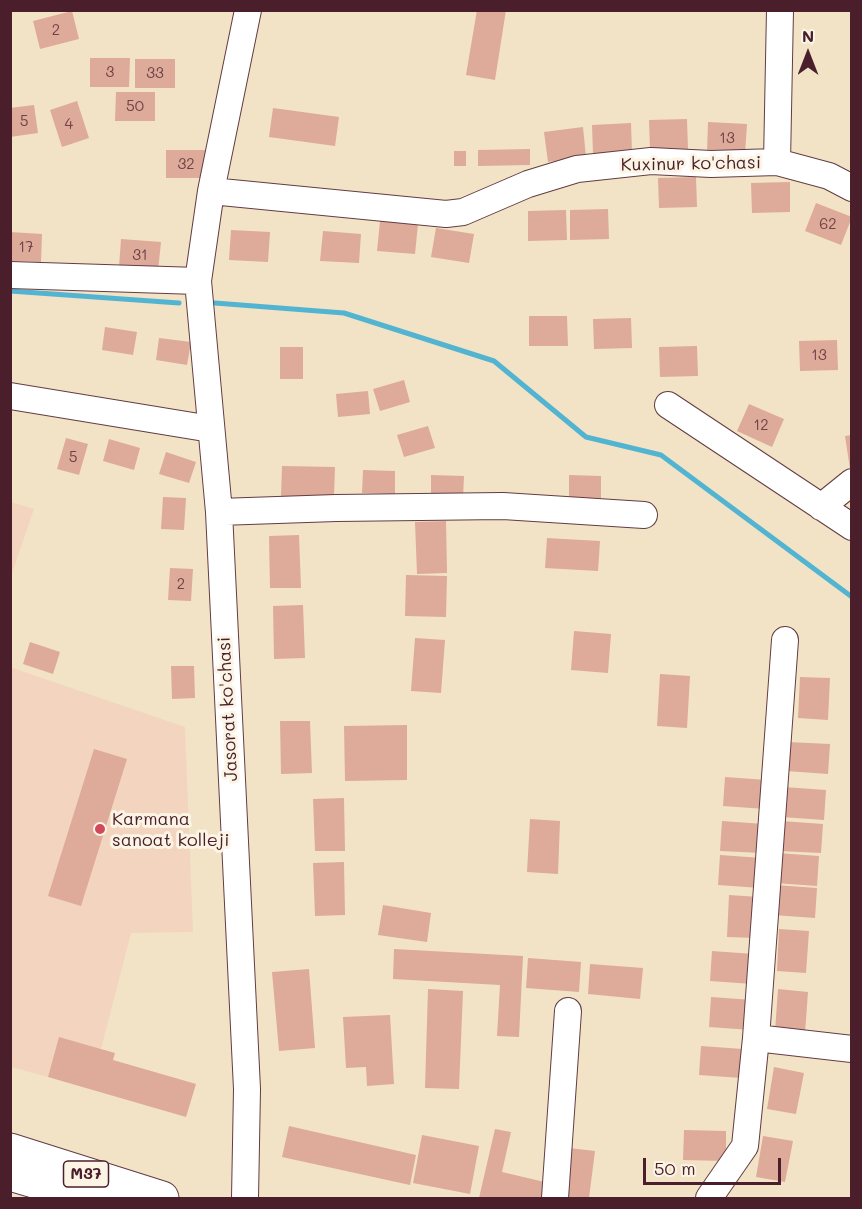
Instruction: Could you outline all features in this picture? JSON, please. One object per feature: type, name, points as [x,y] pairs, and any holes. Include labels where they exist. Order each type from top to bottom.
[{"type":"highway","name":"M37","points":[[10,1150],[162,1198]]},
{"type":"highway","name":"M37","points":[[10,1174],[91,1198]]},
{"type":"street","name":"Jasorat ko'chasi","points":[[245,1198],[246,1077],[219,512],[198,281],[211,192],[248,10]]},
{"type":"street","name":"Kuxinur ko'chasi","points":[[211,192],[446,214],[463,212],[528,184],[577,170],[651,161],[711,164],[777,162],[780,10]]},
{"type":"street","points":[[777,162],[829,177],[852,188]]},
{"type":"street","points":[[10,274],[198,281]]},
{"type":"street","points":[[10,396],[211,429]]},
{"type":"street","points":[[668,405],[852,527]]},
{"type":"street","points":[[821,507],[852,482]]},
{"type":"street","points":[[219,512],[503,506],[644,515]]},
{"type":"street","points":[[709,1198],[746,1146],[785,640]]},
{"type":"street","points":[[555,1198],[568,1011]]},
{"type":"street","points":[[756,1038],[852,1049]]},
{"type":"shaded area","points":[[10,502],[34,509],[11,576]]},
{"type":"shaded area","name":"Karmana sanoat kolleji","points":[[10,667],[185,727],[193,932],[131,933],[101,1049],[60,1038],[48,1077],[11,1067]]},
{"type":"building","points":[[477,10],[506,10],[495,80],[466,75]]},
{"type":"building","points":[[72,11],[79,39],[40,49],[33,21]]},
{"type":"building","points":[[90,58],[130,58],[129,87],[90,87]]},
{"type":"building","points":[[135,59],[175,59],[175,88],[135,88]]},
{"type":"building","points":[[116,92],[155,92],[155,121],[115,121]]},
{"type":"building","points":[[77,101],[89,138],[62,147],[50,110]]},
{"type":"building","points":[[34,105],[38,133],[10,137],[10,108]]},
{"type":"building","points":[[273,108],[339,117],[335,146],[269,137]]},
{"type":"building","points":[[687,119],[688,149],[650,150],[649,120]]},
{"type":"building","points":[[708,122],[747,124],[745,154],[707,152]]},
{"type":"building","points":[[631,123],[632,153],[593,154],[592,125]]},
{"type":"building","points":[[583,127],[586,157],[548,162],[544,132]]},
{"type":"building","points":[[530,149],[530,165],[478,166],[478,150]]},
{"type":"building","points":[[166,150],[206,150],[206,178],[166,178]]},
{"type":"building","points":[[454,151],[466,151],[466,166],[454,166]]},
{"type":"building","points":[[696,177],[697,207],[659,208],[658,178]]},
{"type":"building","points":[[790,182],[790,212],[752,213],[751,183]]},
{"type":"building","points":[[816,203],[852,217],[841,245],[805,231]]},
{"type":"building","points":[[608,209],[609,239],[570,240],[570,210]]},
{"type":"building","points":[[566,210],[567,240],[528,241],[528,211]]},
{"type":"building","points":[[380,221],[418,224],[415,254],[377,251]]},
{"type":"building","points":[[436,228],[474,234],[469,263],[431,257]]},
{"type":"building","points":[[231,230],[270,232],[268,262],[229,260]]},
{"type":"building","points":[[323,231],[361,234],[359,263],[320,261]]},
{"type":"building","points":[[10,232],[42,234],[41,262],[10,261]]},
{"type":"building","points":[[121,239],[161,242],[158,271],[119,267]]},
{"type":"building","points":[[529,316],[567,316],[568,346],[529,346]]},
{"type":"building","points":[[631,318],[632,348],[594,349],[593,319]]},
{"type":"building","points":[[105,327],[137,332],[133,355],[102,350]]},
{"type":"building","points":[[159,338],[191,342],[187,365],[156,360]]},
{"type":"building","points":[[837,340],[838,370],[800,371],[799,341]]},
{"type":"building","points":[[697,346],[698,376],[660,377],[659,347]]},
{"type":"building","points":[[280,347],[303,347],[303,379],[280,379]]},
{"type":"building","points":[[404,380],[410,402],[380,411],[373,389]]},
{"type":"building","points":[[368,391],[370,414],[338,417],[336,394]]},
{"type":"building","points":[[749,404],[784,419],[772,447],[737,431]]},
{"type":"building","points":[[428,426],[435,448],[404,457],[397,435]]},
{"type":"building","points":[[852,435],[852,469],[850,469],[845,436]]},
{"type":"building","points":[[66,438],[88,444],[79,475],[57,469]]},
{"type":"building","points":[[109,439],[140,448],[134,470],[103,461]]},
{"type":"building","points":[[166,452],[196,462],[189,483],[159,474]]},
{"type":"building","points":[[282,466],[335,467],[334,497],[281,496]]},
{"type":"building","points":[[363,470],[395,471],[395,494],[362,493]]},
{"type":"building","points":[[431,475],[464,476],[463,499],[431,499]]},
{"type":"building","points":[[569,475],[601,476],[601,499],[569,499]]},
{"type":"building","points":[[163,497],[186,498],[184,530],[161,529]]},
{"type":"building","points":[[446,521],[447,573],[417,574],[415,522]]},
{"type":"building","points":[[299,535],[301,588],[270,588],[269,536]]},
{"type":"building","points":[[547,538],[600,541],[598,571],[545,568]]},
{"type":"building","points":[[170,568],[193,569],[191,601],[168,600]]},
{"type":"building","points":[[406,575],[447,576],[446,617],[405,616]]},
{"type":"building","points":[[303,605],[305,658],[274,659],[273,606]]},
{"type":"building","points":[[574,631],[611,634],[608,673],[571,670]]},
{"type":"building","points":[[415,638],[445,640],[441,693],[411,691]]},
{"type":"building","points":[[30,642],[60,652],[53,674],[23,664]]},
{"type":"building","points":[[171,666],[194,666],[195,698],[172,699]]},
{"type":"building","points":[[660,674],[690,676],[687,728],[657,726]]},
{"type":"building","points":[[800,677],[830,678],[828,720],[798,718]]},
{"type":"building","points":[[280,721],[310,721],[312,773],[281,774]]},
{"type":"building","points":[[407,725],[407,780],[345,781],[344,726]]},
{"type":"building","points":[[788,742],[830,744],[828,774],[786,771]]},
{"type":"building","points":[[94,749],[127,759],[81,906],[48,896]]},
{"type":"building","points":[[725,777],[767,780],[765,809],[723,806]]},
{"type":"building","points":[[784,787],[826,790],[824,820],[782,817]]},
{"type":"building","points":[[344,798],[345,851],[315,851],[313,799]]},
{"type":"building","points":[[530,819],[560,821],[558,874],[527,872]]},
{"type":"building","points":[[722,821],[764,824],[762,853],[720,851]]},
{"type":"building","points":[[781,821],[823,824],[821,853],[779,851]]},
{"type":"building","points":[[777,853],[819,856],[817,886],[775,883]]},
{"type":"building","points":[[720,855],[762,858],[760,888],[718,885]]},
{"type":"building","points":[[344,862],[345,915],[315,916],[313,863]]},
{"type":"building","points":[[775,885],[817,888],[815,918],[773,915]]},
{"type":"building","points":[[729,895],[759,897],[756,938],[727,937]]},
{"type":"building","points":[[383,905],[431,913],[427,942],[378,935]]},
{"type":"building","points":[[779,929],[809,931],[806,973],[777,971]]},
{"type":"building","points":[[394,949],[523,956],[519,1037],[497,1036],[500,985],[393,979]]},
{"type":"building","points":[[712,951],[754,954],[752,984],[710,981]]},
{"type":"building","points":[[528,958],[581,962],[579,992],[526,988]]},
{"type":"building","points":[[590,964],[643,968],[640,999],[588,994]]},
{"type":"building","points":[[309,969],[315,1048],[279,1051],[272,972]]},
{"type":"building","points":[[428,989],[463,991],[459,1089],[425,1088]]},
{"type":"building","points":[[778,989],[808,992],[805,1033],[775,1031]]},
{"type":"building","points":[[711,997],[753,1000],[751,1030],[709,1027]]},
{"type":"building","points":[[390,1015],[394,1084],[367,1086],[366,1067],[346,1068],[343,1017]]},
{"type":"building","points":[[59,1037],[115,1053],[113,1060],[196,1084],[186,1117],[48,1077]]},
{"type":"building","points":[[701,1046],[743,1049],[741,1078],[699,1075]]},
{"type":"building","points":[[774,1067],[804,1073],[796,1114],[767,1109]]},
{"type":"building","points":[[289,1126],[416,1155],[410,1185],[282,1157]]},
{"type":"building","points":[[495,1129],[511,1132],[502,1172],[553,1184],[550,1198],[479,1198]]},
{"type":"building","points":[[684,1130],[726,1131],[726,1161],[683,1160]]},
{"type":"building","points":[[422,1135],[479,1146],[470,1194],[413,1183]]},
{"type":"building","points":[[763,1136],[793,1141],[785,1182],[756,1177]]},
{"type":"building","points":[[569,1148],[595,1151],[589,1198],[562,1198]]},
{"type":"waterway","points":[[10,291],[179,303]]},
{"type":"waterway","points":[[215,303],[344,313],[494,361],[586,437],[661,455],[852,597]]},
{"type":"place","name":"Karmana sanoat kolleji","points":[[100,829]]}]
